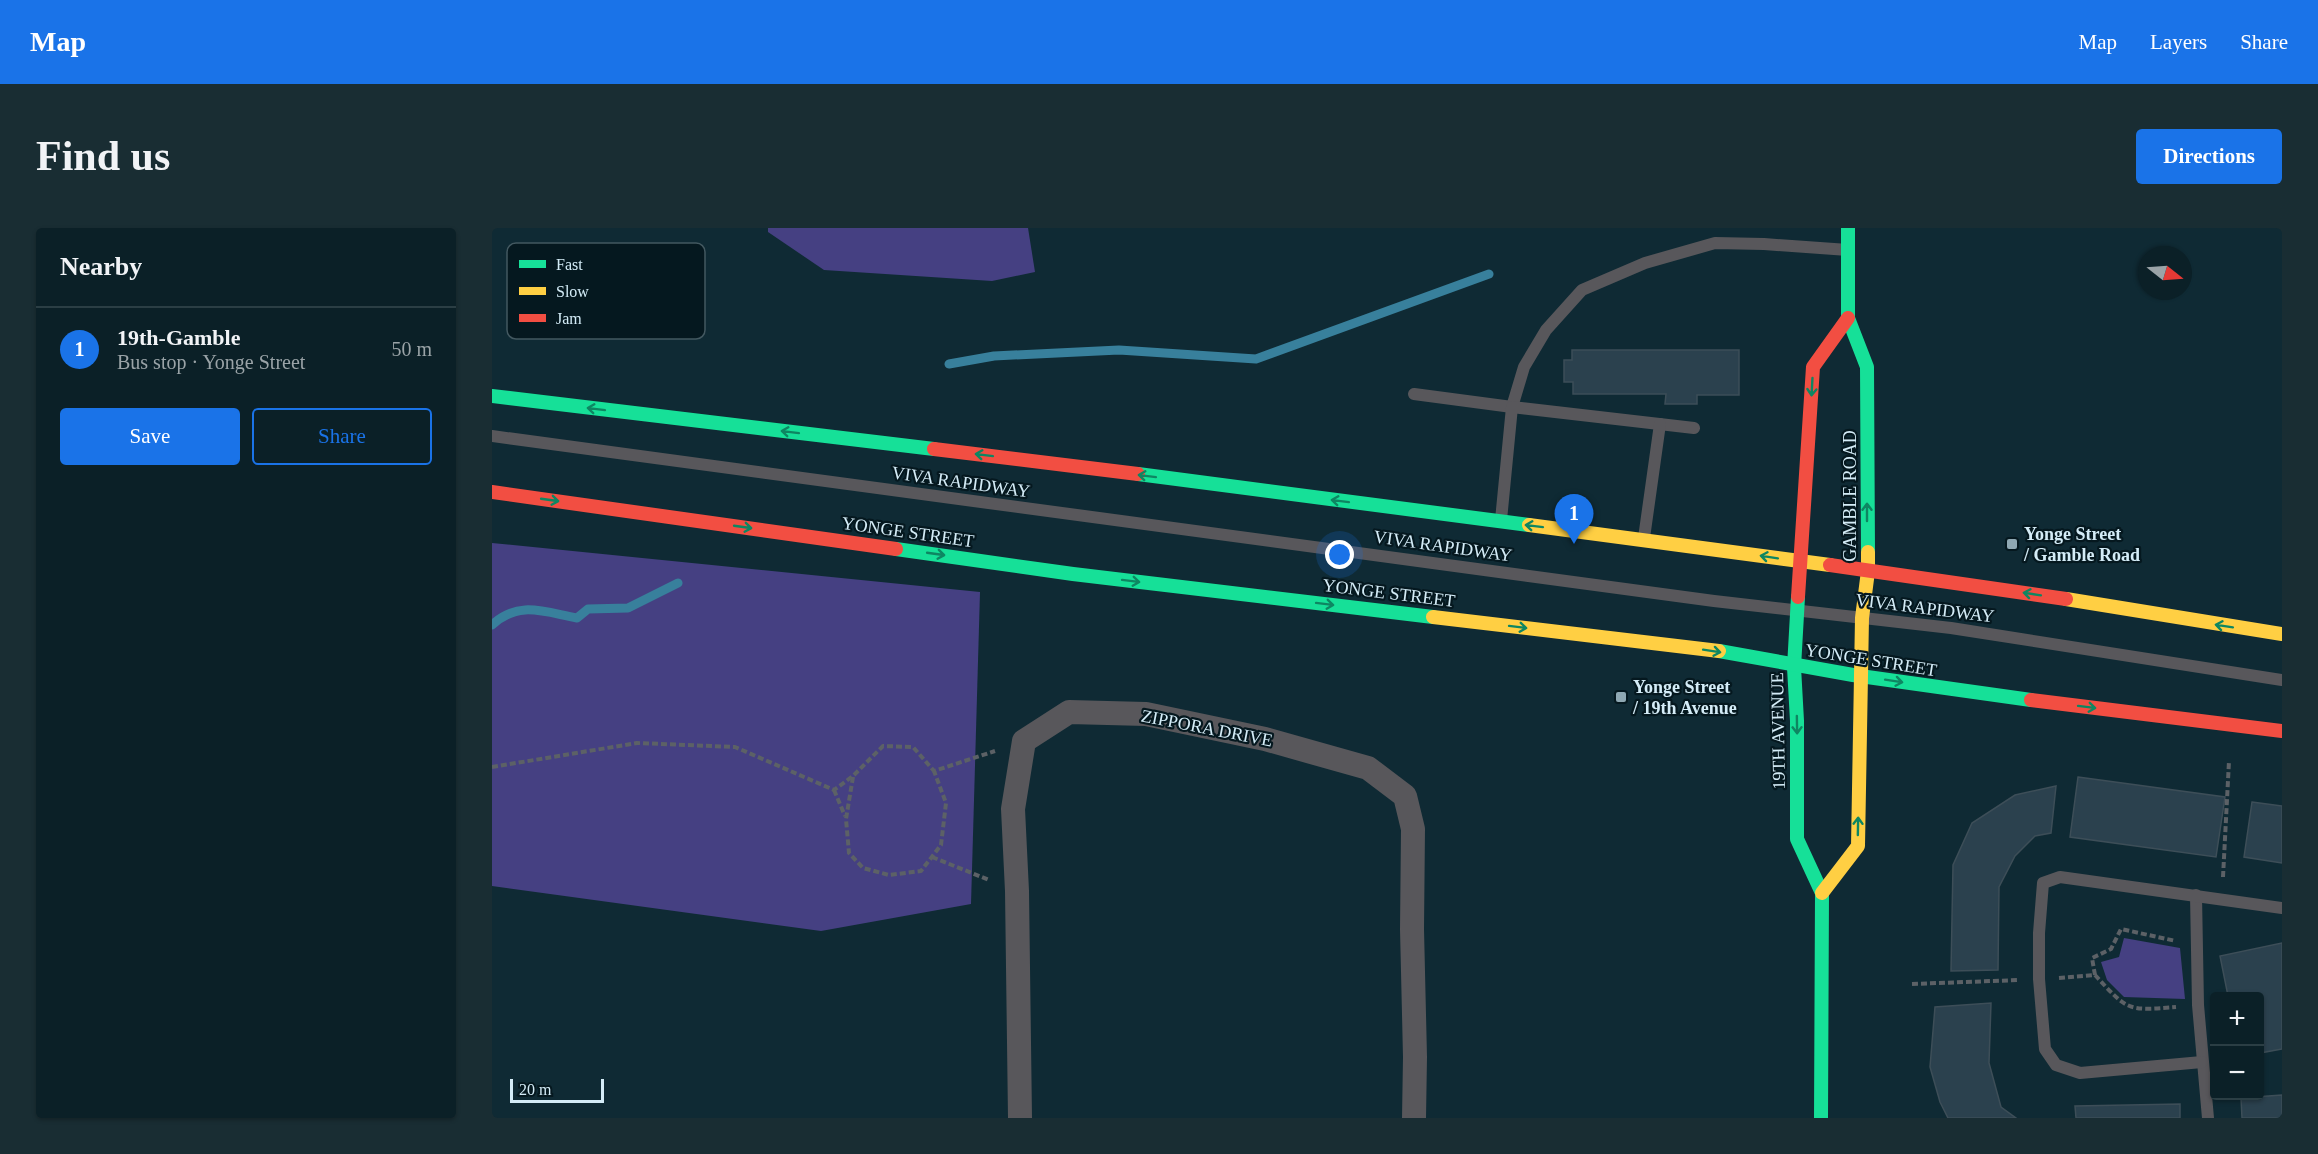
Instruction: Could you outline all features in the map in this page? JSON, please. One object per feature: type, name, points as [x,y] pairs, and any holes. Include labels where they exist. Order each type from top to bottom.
[{"type":"main road","name":"GAMBLE ROAD","points":[[1848,228],[1848,318],[1867,367],[1868,571],[1862,618],[1860,676]]},
{"type":"main road","points":[[1802,562],[1814,367],[1848,318]]},
{"type":"main road","points":[[492,396],[1030,461],[1644,540],[1968,584],[2282,634]]},
{"type":"main road","name":"YONGE STREET","points":[[492,492],[1073,574],[1711,650],[1794,666],[1944,689],[2282,731]]},
{"type":"main road","name":"19TH AVENUE","points":[[1802,562],[1794,666],[1797,721],[1797,839],[1822,893],[1821,1118]]},
{"type":"main road","points":[[1822,893],[1858,846],[1860,676]]},
{"type":"street","name":"ZIPPORA DRIVE","points":[[1024,741],[1069,712],[1146,714],[1265,739],[1368,768],[1405,796],[1413,829],[1414,1118]]},
{"type":"street","points":[[1020,1118],[1017,891],[1013,809],[1024,741]]},
{"type":"lane","points":[[1501,521],[1512,407],[1524,367],[1546,330],[1582,290],[1645,263],[1715,243],[1770,244],[1848,250]]},
{"type":"lane","points":[[1414,394],[1694,428]]},
{"type":"lane","points":[[1644,540],[1660,424]]},
{"type":"lane","name":"VIVA RAPIDWAY","points":[[492,436],[1691,598],[1951,628],[2282,680]]},
{"type":"lane","points":[[2202,1062],[2080,1073],[2056,1065],[2045,1048],[2039,979],[2039,933],[2043,883],[2060,877],[2282,908]]},
{"type":"lane","points":[[2196,895],[2198,1005],[2208,1118]]},
{"type":"path","points":[[934,771],[1024,741]]},
{"type":"path","points":[[492,767],[637,742],[735,747],[834,790],[846,819]]},
{"type":"path","points":[[834,790],[853,776],[883,746],[913,747],[934,771],[946,803],[941,845],[921,871],[889,874],[863,868],[849,853],[846,819],[853,776]]},
{"type":"path","points":[[2222,899],[2229,761]]},
{"type":"path","points":[[932,857],[1017,891]]},
{"type":"path","points":[[2095,975],[2092,958],[2111,949],[2121,928],[2198,946]]},
{"type":"shaded area","points":[[768,228],[1028,228],[1035,272],[992,281],[824,270],[768,232]]},
{"type":"shaded area","points":[[492,543],[980,592],[971,904],[821,931],[492,886]]},
{"type":"shaded area","points":[[2124,938],[2180,948],[2185,999],[2124,997],[2107,980],[2101,962],[2119,957]]},
{"type":"building","points":[[1572,350],[1739,350],[1739,395],[1697,395],[1697,404],[1665,404],[1666,394],[1573,394],[1573,382],[1564,382],[1564,360],[1572,360]]},
{"type":"building","points":[[2078,777],[2225,797],[2216,857],[2070,837]]},
{"type":"building","points":[[2056,786],[2051,833],[2035,836],[2015,856],[1999,887],[1998,970],[1951,971],[1953,865],[1972,823],[2015,795]]},
{"type":"building","points":[[2252,802],[2282,806],[2282,863],[2244,857]]},
{"type":"building","points":[[2282,943],[2282,1049],[2264,1052],[2264,992],[2227,992],[2220,956]]},
{"type":"building","points":[[1991,1003],[1989,1063],[2001,1107],[2016,1118],[1948,1118],[1940,1102],[1930,1067],[1935,1007]]},
{"type":"building","points":[[2282,1095],[2282,1118],[2242,1118],[2241,1100],[2264,1100],[2264,1096]]},
{"type":"building","points":[[2180,1104],[2180,1118],[2076,1118],[2075,1106]]},
{"type":"waterway","points":[[949,364],[994,356],[1119,350],[1256,359],[1489,274]]},
{"type":"waterway","points":[[492,625],[502,617],[522,610],[543,611],[577,618],[588,609],[628,608],[678,583]]},
{"type":"traffic: fast","points":[[1848,228],[1848,318],[1867,367],[1868,552]]},
{"type":"traffic: fast","points":[[492,396],[934,449]]},
{"type":"traffic: fast","points":[[1138,474],[1529,525]]},
{"type":"traffic: fast","points":[[896,549],[1073,574],[1433,617]]},
{"type":"traffic: fast","points":[[1798,597],[1794,667],[1797,721],[1797,839],[1822,893],[1821,1118]]},
{"type":"traffic: fast","points":[[1719,651],[1853,675],[2031,700]]},
{"type":"traffic: slow","points":[[1529,525],[1830,565]]},
{"type":"traffic: slow","points":[[1822,893],[1858,846],[1862,618],[1868,552]]},
{"type":"traffic: slow","points":[[2066,599],[2282,634]]},
{"type":"traffic: slow","points":[[1433,617],[1719,651]]},
{"type":"traffic: jam","points":[[1798,597],[1813,367],[1848,318]]},
{"type":"traffic: jam","points":[[934,449],[1138,474]]},
{"type":"traffic: jam","points":[[492,492],[896,549]]},
{"type":"traffic: jam","points":[[1830,565],[2066,599]]},
{"type":"traffic: jam","points":[[2031,700],[2282,731]]},
{"type":"place","name":"19th-Gamble","points":[[1574,544]]},
{"type":"place","name":"Yonge Street / Gamble Road","points":[[2012,544]]},
{"type":"place","name":"Yonge Street / 19th Avenue","points":[[1621,697]]}]
